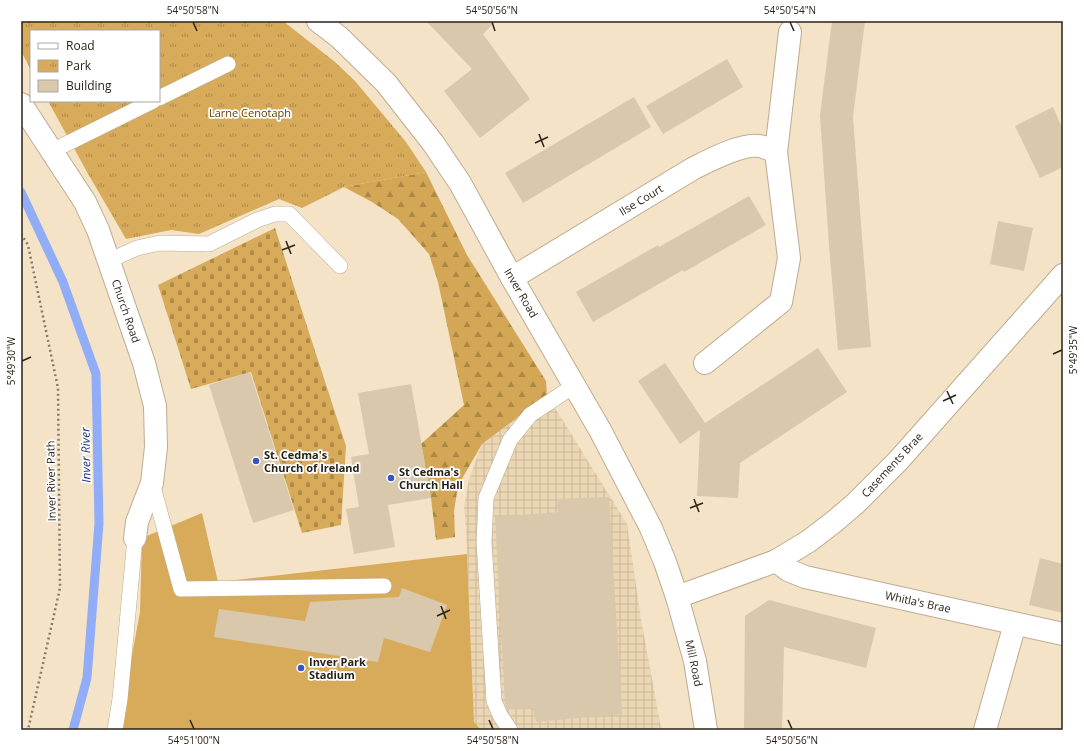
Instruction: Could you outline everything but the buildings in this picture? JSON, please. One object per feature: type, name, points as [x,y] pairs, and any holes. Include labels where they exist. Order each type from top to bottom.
[{"type":"street","name":"Inver Road","points":[[318,21],[367,63],[386,83],[407,109],[460,183],[512,278],[600,430],[651,528],[677,597]]},
{"type":"street","points":[[705,362],[781,302],[789,258],[776,152],[790,32]]},
{"type":"street","name":"Church Road","points":[[21,104],[85,202],[98,230],[144,363],[155,406],[156,447],[152,484],[137,522],[135,538]]},
{"type":"street","name":"Ilse Court","points":[[512,278],[709,160],[740,148],[750,146],[758,146],[776,152]]},
{"type":"street","name":"Casements Brae","points":[[677,597],[776,561],[809,541],[856,503],[898,461],[1063,275]]},
{"type":"street","name":"Whitla's Brae","points":[[776,561],[788,570],[805,577],[1063,634]]},
{"type":"street","name":"Mill Road","points":[[677,597],[695,662],[706,730]]},
{"type":"street","points":[[985,730],[1015,624]]},
{"type":"lane","points":[[160,98],[228,64]]},
{"type":"lane","points":[[52,151],[151,102]]},
{"type":"lane","points":[[108,261],[137,248],[160,243],[209,244],[257,220],[275,214],[289,214],[340,266]]},
{"type":"lane","points":[[510,730],[500,715],[494,701],[484,542],[486,498],[510,440],[530,416],[574,385]]},
{"type":"lane","points":[[152,484],[181,589],[384,586]]},
{"type":"lane","points":[[115,730],[120,700],[135,538]]},
{"type":"path","name":"Inver River Path","points":[[21,234],[28,245],[58,388],[60,588],[28,730]]},
{"type":"shaded area","points":[[547,395],[627,524],[641,619],[661,728],[651,730],[481,730],[474,723],[464,507],[469,479],[482,444]]},
{"type":"green space","name":"Larne Cenotaph","points":[[21,21],[283,21],[335,62],[355,81],[406,142],[426,172],[344,187],[302,208],[279,199],[199,234],[171,230],[126,239],[49,102],[160,102],[160,30],[30,30],[30,68],[21,51]]},
{"type":"green space","points":[[426,172],[467,255],[546,381],[547,395],[482,444],[463,477],[457,492],[454,511],[455,537],[436,540],[431,498],[421,444],[464,405],[438,282],[429,254],[398,219],[372,202],[344,187]]},
{"type":"green space","points":[[275,228],[346,446],[341,525],[302,533],[251,372],[191,389],[158,285]]},
{"type":"green space","name":"Inver Park Stadium","points":[[202,513],[218,582],[467,554],[474,722],[481,730],[118,730],[140,612],[142,538]]},
{"type":"waterway","name":"Inver River","points":[[21,192],[63,282],[96,374],[99,523],[87,678],[73,730]]},
{"type":"place","name":"St. Cedma's Church of Ireland","points":[[256,461]]},
{"type":"place","name":"St Cedma's Church Hall","points":[[391,478]]},
{"type":"place","name":"Inver Park Stadium","points":[[301,668]]}]
